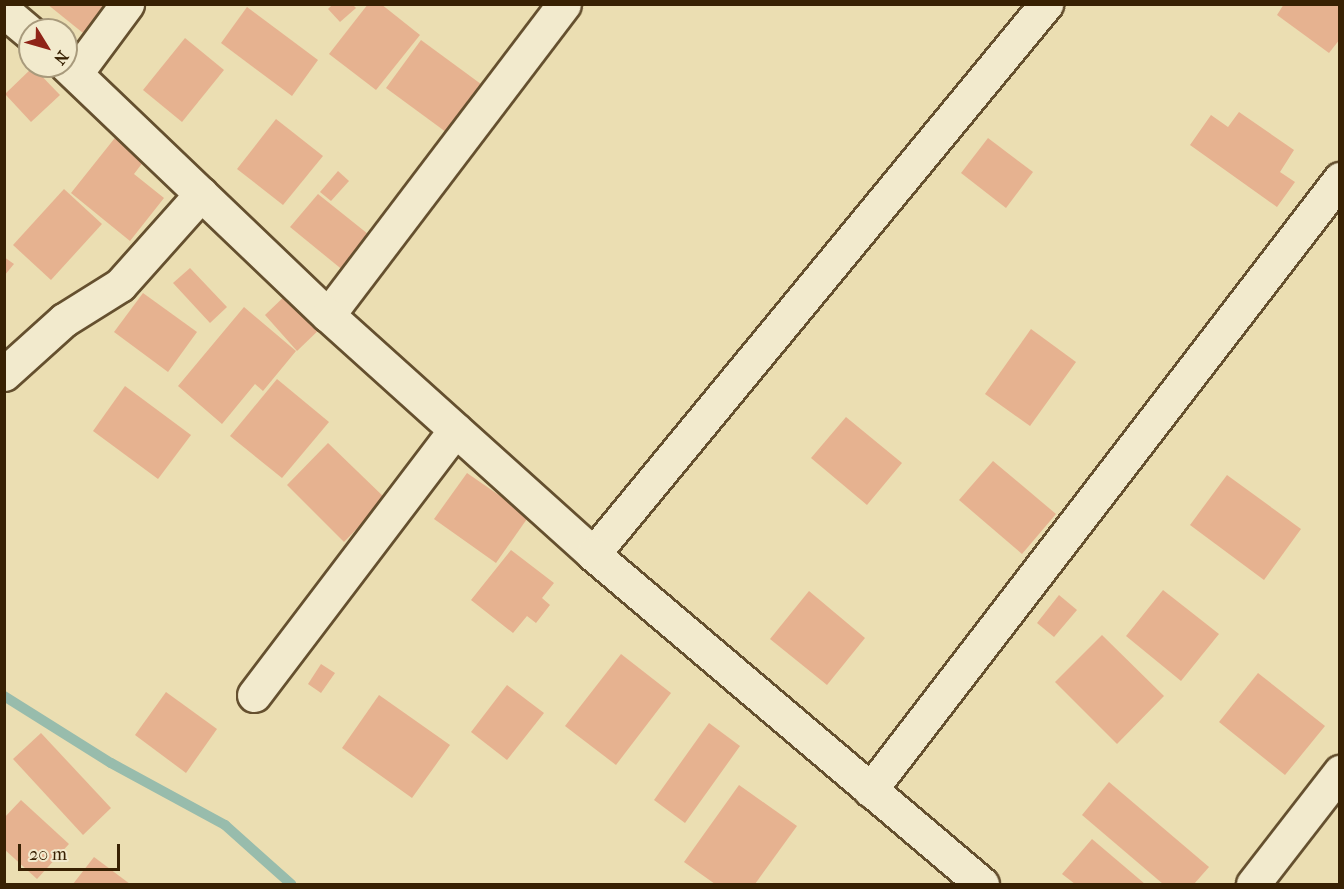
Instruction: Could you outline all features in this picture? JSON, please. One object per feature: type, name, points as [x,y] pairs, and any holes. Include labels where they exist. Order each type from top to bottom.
[{"type":"street","points":[[78,61],[127,4]]},
{"type":"street","points":[[328,315],[564,4]]},
{"type":"street","points":[[593,554],[1046,4]]},
{"type":"street","points":[[4,11],[18,23]]},
{"type":"street","points":[[78,76],[328,315],[593,554],[982,885]]},
{"type":"street","points":[[870,790],[1340,179]]},
{"type":"street","points":[[4,374],[64,320],[120,285],[201,194]]},
{"type":"street","points":[[254,695],[455,430]]},
{"type":"street","points":[[1253,885],[1340,772]]},
{"type":"building","points":[[47,4],[114,4],[88,37],[78,29],[78,18],[64,18]]},
{"type":"building","points":[[333,4],[352,4],[356,8],[340,22],[328,9]]},
{"type":"building","points":[[368,4],[381,4],[420,35],[376,90],[329,54]]},
{"type":"building","points":[[1284,4],[1340,4],[1340,39],[1329,53],[1277,15]]},
{"type":"building","points":[[247,7],[318,60],[292,96],[221,43]]},
{"type":"building","points":[[185,38],[224,70],[182,122],[143,90]]},
{"type":"building","points":[[421,40],[485,87],[450,135],[386,88]]},
{"type":"building","points":[[22,78],[44,78],[60,95],[31,122],[5,94]]},
{"type":"building","points":[[1239,112],[1294,150],[1280,172],[1295,182],[1277,207],[1190,145],[1211,115],[1228,127]]},
{"type":"building","points":[[276,119],[323,156],[283,205],[237,169]]},
{"type":"building","points":[[118,134],[147,157],[134,174],[164,198],[130,241],[71,193]]},
{"type":"building","points":[[988,138],[1033,172],[1006,208],[961,173]]},
{"type":"building","points":[[338,171],[349,181],[331,201],[320,192]]},
{"type":"building","points":[[64,189],[102,224],[51,280],[13,245]]},
{"type":"building","points":[[318,194],[378,242],[350,276],[290,227]]},
{"type":"building","points":[[4,257],[14,264],[4,276]]},
{"type":"building","points":[[190,268],[227,307],[210,323],[173,283]]},
{"type":"building","points":[[291,290],[324,325],[297,351],[265,315]]},
{"type":"building","points":[[143,293],[197,332],[168,372],[114,332]]},
{"type":"building","points":[[244,307],[296,351],[263,391],[255,384],[222,424],[178,386]]},
{"type":"building","points":[[1031,329],[1076,362],[1030,426],[985,394]]},
{"type":"building","points":[[277,379],[329,422],[282,478],[230,436]]},
{"type":"building","points":[[125,386],[191,435],[158,479],[93,431]]},
{"type":"building","points":[[846,417],[902,463],[867,505],[811,458]]},
{"type":"building","points":[[328,443],[386,499],[344,542],[287,485]]},
{"type":"building","points":[[993,461],[1056,514],[1022,554],[959,500]]},
{"type":"building","points":[[467,473],[529,516],[496,563],[434,519]]},
{"type":"building","points":[[1227,475],[1301,529],[1264,580],[1190,525]]},
{"type":"building","points":[[511,550],[554,583],[542,598],[550,605],[536,623],[527,616],[513,633],[471,600]]},
{"type":"building","points":[[1163,590],[1219,634],[1181,681],[1126,636]]},
{"type":"building","points":[[809,591],[865,638],[827,685],[770,639]]},
{"type":"building","points":[[1059,595],[1077,610],[1054,637],[1037,623]]},
{"type":"building","points":[[1102,635],[1164,696],[1117,744],[1055,682]]},
{"type":"building","points":[[621,654],[671,693],[616,765],[565,726]]},
{"type":"building","points":[[321,664],[335,673],[321,693],[308,684]]},
{"type":"building","points":[[1258,673],[1325,726],[1285,775],[1219,722]]},
{"type":"building","points":[[507,685],[544,713],[507,760],[471,732]]},
{"type":"building","points":[[166,692],[217,729],[186,773],[135,735]]},
{"type":"building","points":[[379,695],[450,745],[412,798],[342,748]]},
{"type":"building","points":[[709,723],[740,746],[685,823],[654,800]]},
{"type":"building","points":[[41,733],[111,808],[83,835],[13,759]]},
{"type":"building","points":[[1109,782],[1209,867],[1194,884],[1163,884],[1082,815]]},
{"type":"building","points":[[739,785],[797,826],[755,884],[715,884],[684,862]]},
{"type":"building","points":[[21,800],[69,844],[37,879],[4,849],[4,818]]},
{"type":"building","points":[[1092,839],[1145,884],[1075,884],[1062,874]]},
{"type":"building","points":[[94,857],[130,884],[73,884]]},
{"type":"waterway","points":[[4,696],[111,763],[225,825],[291,884]]}]
